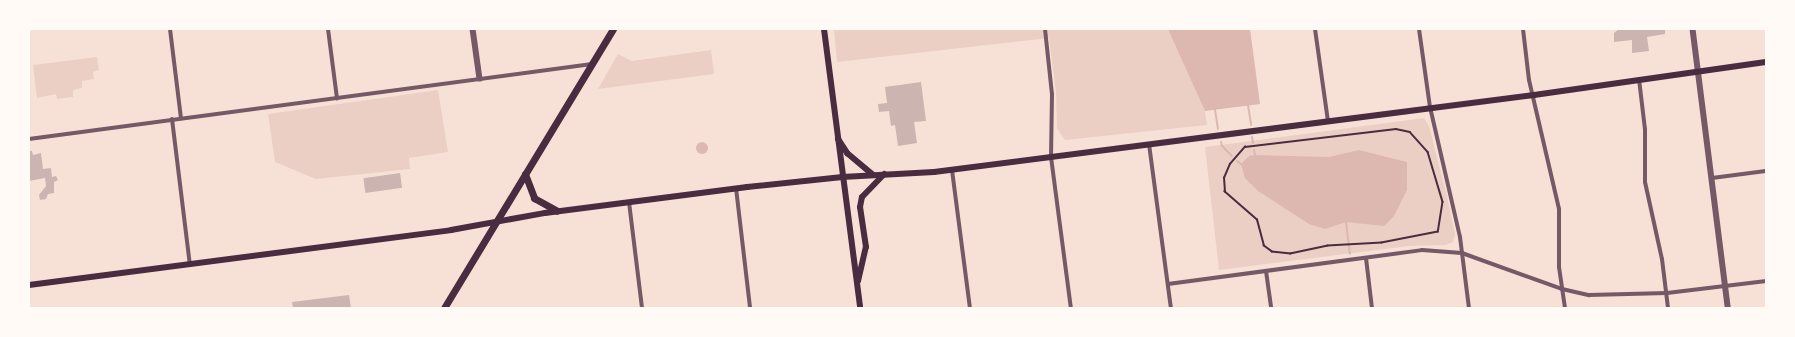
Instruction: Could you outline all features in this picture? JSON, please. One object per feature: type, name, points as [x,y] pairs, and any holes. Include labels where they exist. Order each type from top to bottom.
[{"type":"main road","points":[[444,308],[613,29]]},
{"type":"main road","points":[[824,29],[860,308]]},
{"type":"main road","points":[[29,286],[496,222],[557,211],[842,176],[952,170],[1430,107],[1534,95],[1698,70],[1766,62]]},
{"type":"main road","points":[[837,138],[847,153],[873,175]]},
{"type":"main road","points":[[525,174],[534,198],[557,211]]},
{"type":"main road","points":[[857,287],[866,247],[861,202],[866,193],[884,174]]},
{"type":"street","points":[[170,29],[181,118]]},
{"type":"street","points":[[328,29],[337,98]]},
{"type":"street","points":[[473,29],[480,79]]},
{"type":"street","points":[[1045,29],[1052,94],[1051,157],[1071,308]]},
{"type":"street","points":[[1315,29],[1328,121]]},
{"type":"street","points":[[1419,29],[1430,107],[1462,253],[1469,308]]},
{"type":"street","points":[[1522,29],[1529,80],[1534,95],[1559,209],[1562,289],[1565,308]]},
{"type":"street","points":[[1693,29],[1728,308]]},
{"type":"street","points":[[29,139],[592,64]]},
{"type":"street","points":[[1639,79],[1645,129],[1645,182],[1662,259],[1668,308]]},
{"type":"street","points":[[172,119],[190,265]]},
{"type":"street","points":[[1150,144],[1171,308]]},
{"type":"street","points":[[952,170],[970,308]]},
{"type":"street","points":[[1712,178],[1766,171]]},
{"type":"street","points":[[736,188],[750,308]]},
{"type":"street","points":[[629,202],[642,308]]},
{"type":"street","points":[[1168,284],[1422,250],[1462,253],[1562,289],[1589,295],[1667,293],[1766,281]]},
{"type":"street","points":[[1366,258],[1372,308]]},
{"type":"street","points":[[1266,271],[1271,308]]},
{"type":"path","points":[[1396,129],[1410,132],[1428,152],[1443,202],[1440,231],[1382,243],[1328,246],[1291,254],[1272,252],[1264,246],[1260,228],[1254,216],[1225,192],[1224,178],[1230,164],[1246,147],[1396,129]]},
{"type":"shaded area","points":[[834,29],[1170,29],[1205,111],[1207,125],[1065,140],[1057,128],[1056,92],[1049,38],[837,62]]},
{"type":"shaded area","points":[[1168,29],[1250,29],[1260,104],[1205,111]]},
{"type":"shaded area","points":[[711,50],[714,74],[598,89],[618,54],[632,61]]},
{"type":"shaded area","points":[[97,57],[99,70],[93,72],[94,79],[82,81],[82,88],[73,90],[73,97],[57,99],[56,94],[37,98],[33,65]]},
{"type":"shaded area","points":[[438,90],[448,152],[409,158],[410,169],[316,179],[275,162],[268,114]]},
{"type":"shaded area","points":[[1424,118],[1429,126],[1447,196],[1455,234],[1453,242],[1446,245],[1409,246],[1219,270],[1205,147]]},
{"type":"shaded area","points":[[702,142],[706,144],[708,148],[706,152],[702,154],[698,152],[696,148],[698,144]]},
{"type":"shaded area","points":[[1359,150],[1407,162],[1407,190],[1394,216],[1384,226],[1346,222],[1325,229],[1309,224],[1258,191],[1245,178],[1241,164],[1249,156],[1255,155],[1329,157]]},
{"type":"building","points":[[1619,29],[1665,29],[1665,34],[1647,37],[1649,51],[1632,53],[1632,40],[1614,42],[1614,33]]},
{"type":"building","points":[[921,82],[926,121],[914,122],[917,143],[898,146],[895,125],[891,126],[889,111],[879,112],[878,104],[887,103],[885,87]]},
{"type":"building","points":[[29,151],[32,151],[33,155],[41,153],[43,169],[51,168],[52,177],[56,176],[58,180],[54,182],[54,193],[48,194],[46,199],[40,200],[39,195],[46,186],[45,178],[29,181]]},
{"type":"building","points":[[400,173],[402,188],[365,193],[363,178]]},
{"type":"building","points":[[349,295],[351,308],[293,308],[292,302]]},
{"type":"waterway","points":[[1248,105],[1251,125]]},
{"type":"waterway","points":[[1215,110],[1218,129]]},
{"type":"waterway","points":[[1252,137],[1253,143]]},
{"type":"waterway","points":[[1221,142],[1222,146],[1232,156]]},
{"type":"waterway","points":[[1254,150],[1255,155]]},
{"type":"waterway","points":[[1237,161],[1241,164]]},
{"type":"waterway","points":[[1346,222],[1350,254]]}]
